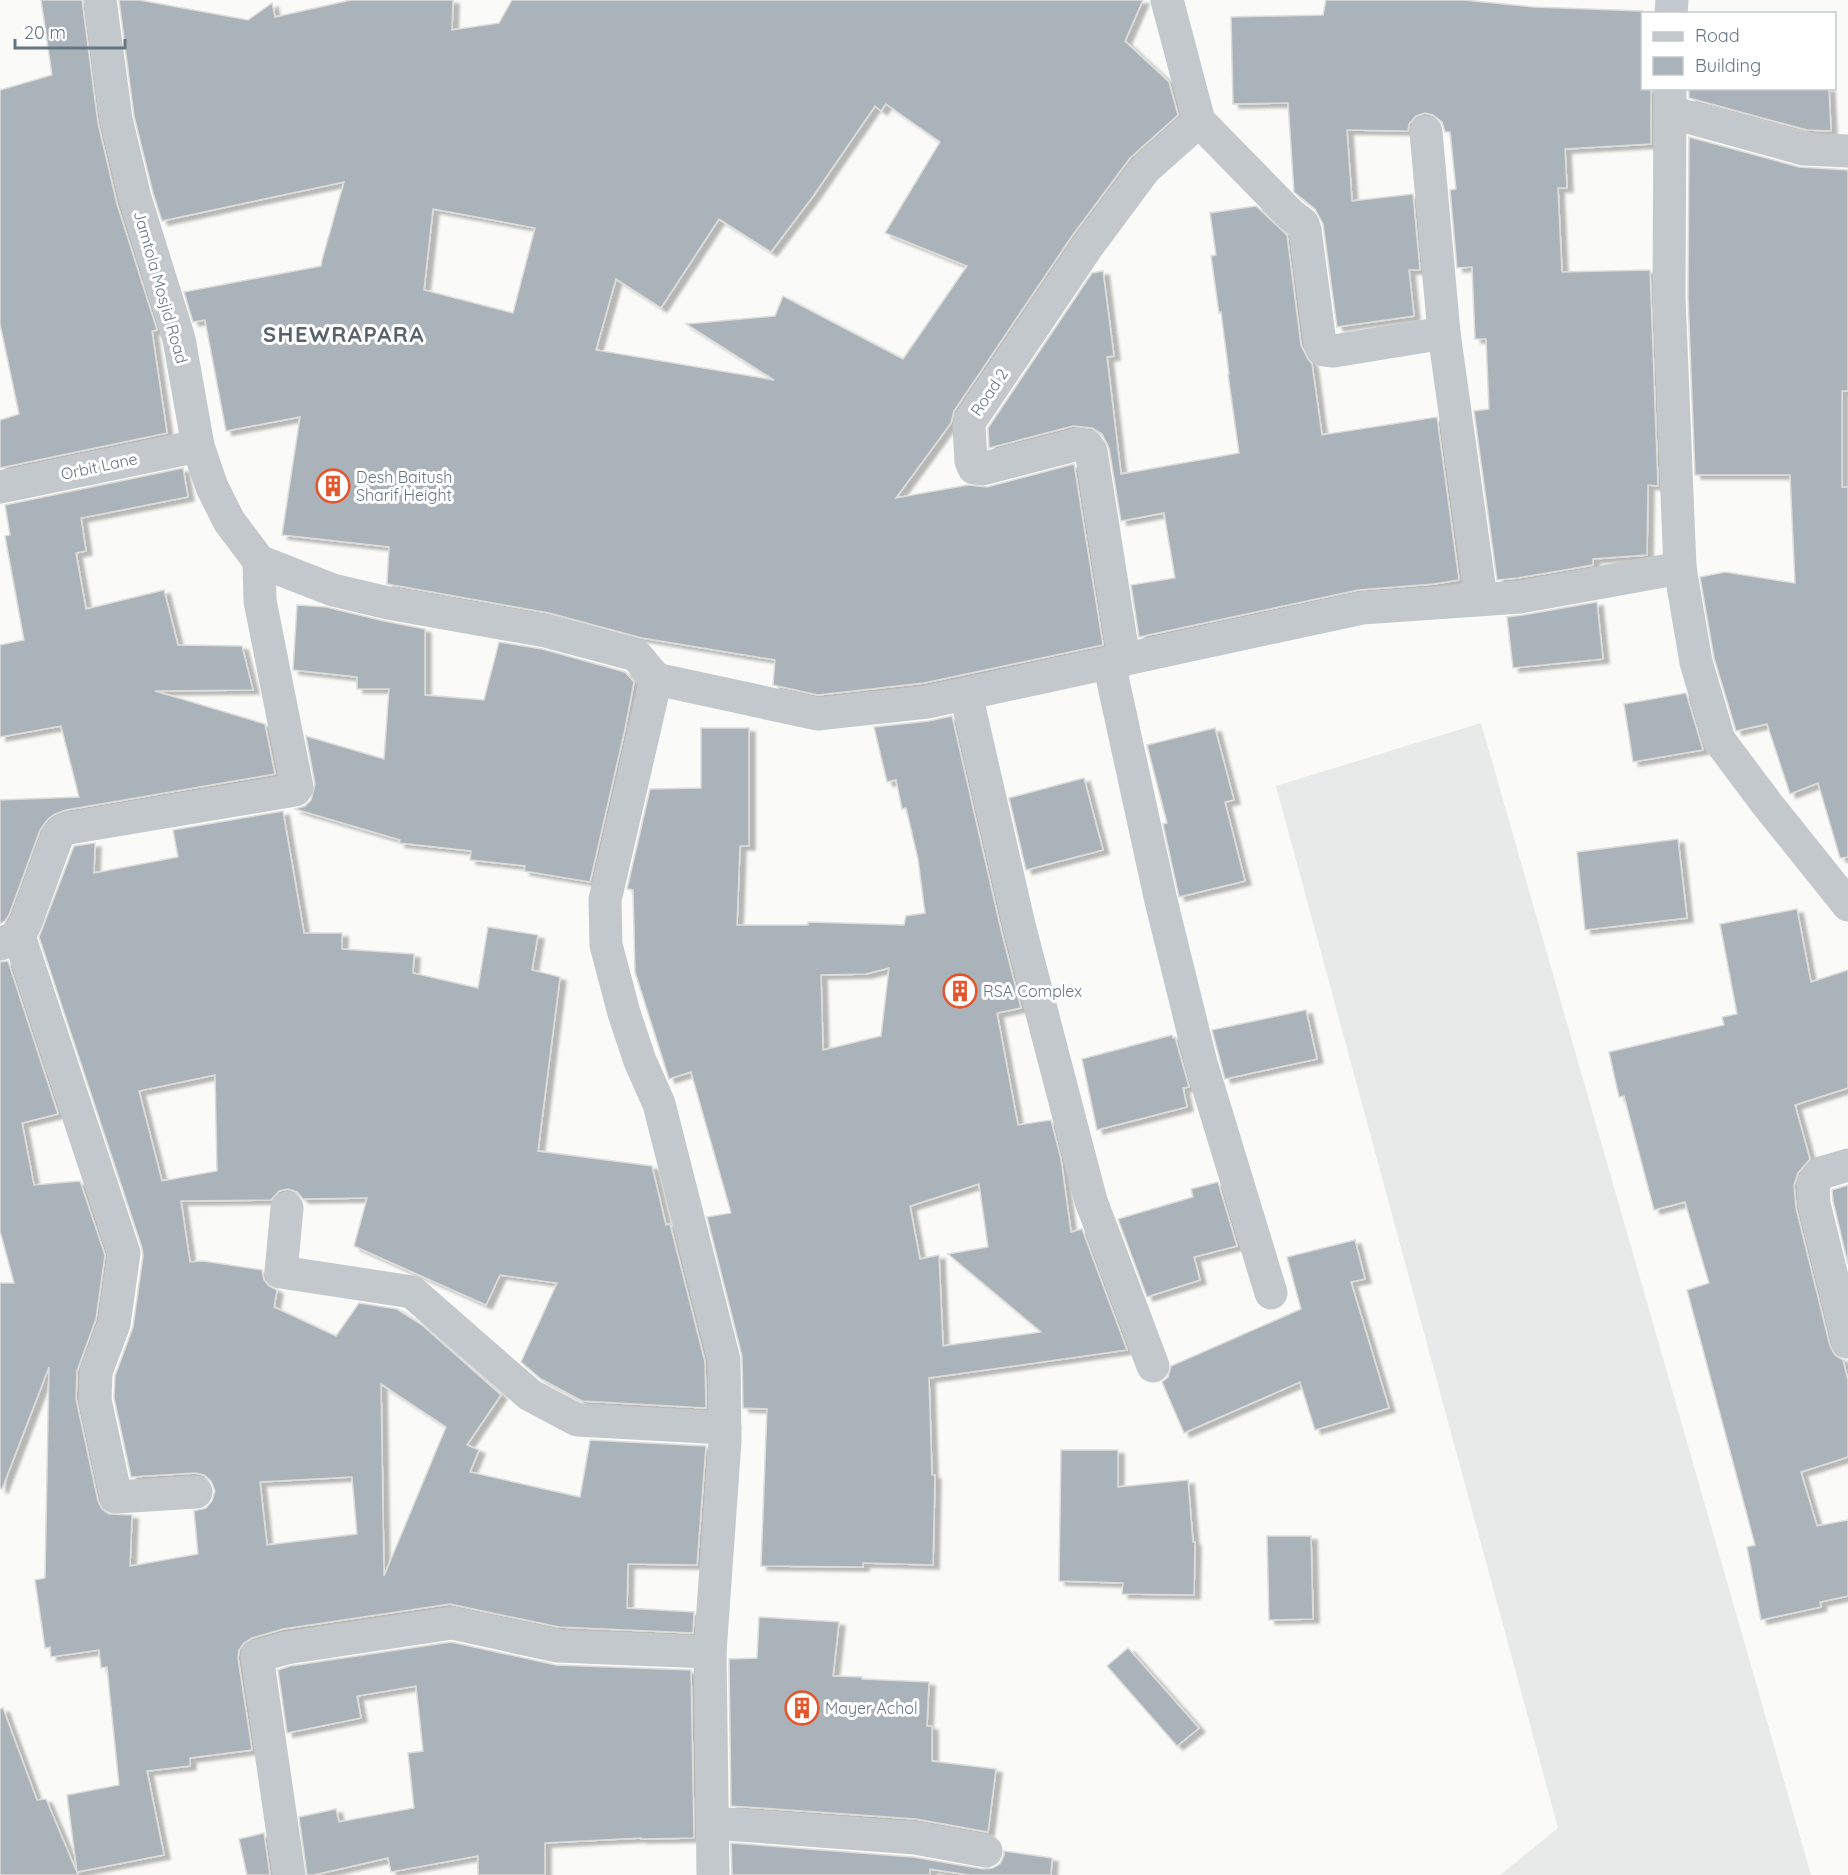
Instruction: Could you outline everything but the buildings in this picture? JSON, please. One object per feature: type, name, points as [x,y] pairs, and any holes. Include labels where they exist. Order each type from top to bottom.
[{"type":"street","name":"Jamtola Mosjid Road","points":[[100,0],[116,119],[135,198],[179,339],[198,446],[212,487],[229,521],[260,561]]},
{"type":"street","points":[[1167,0],[1198,121],[1303,224],[1320,343],[1324,350],[1334,351],[1444,333]]},
{"type":"street","points":[[1848,151],[1804,149],[1670,100],[1669,297],[1680,568],[1696,662],[1719,740],[1848,905]]},
{"type":"street","name":"Road 2","points":[[1116,661],[1090,451],[1087,446],[1078,444],[982,469],[974,468],[971,461],[969,426],[1087,247],[1144,169],[1198,121]]},
{"type":"street","points":[[1426,132],[1444,333],[1481,599]]},
{"type":"street","name":"Orbit Lane","points":[[0,487],[198,446]]},
{"type":"street","points":[[196,1492],[116,1497],[95,1400],[96,1372],[114,1324],[124,1253],[10,940],[26,922],[57,837],[62,831],[297,788],[260,600],[260,561],[333,590],[387,603],[546,631],[636,655],[656,679],[817,714],[927,702],[1362,608],[1520,597],[1680,568]]},
{"type":"street","points":[[1116,661],[1161,901],[1201,1063],[1272,1293]]},
{"type":"street","points":[[656,679],[605,900],[606,945],[627,1023],[640,1061],[659,1104],[724,1360],[725,1428],[710,1652],[713,1875]]},
{"type":"street","points":[[966,694],[1019,925],[1091,1201],[1153,1366]]},
{"type":"street","points":[[1848,1165],[1821,1173],[1813,1184],[1814,1204],[1848,1342]]},
{"type":"street","points":[[287,1209],[281,1272],[412,1292],[530,1395],[577,1420],[725,1428]]},
{"type":"street","points":[[289,1875],[257,1656],[286,1648],[452,1623],[557,1646],[710,1652]]},
{"type":"street","points":[[713,1822],[915,1838],[986,1851]]},
{"type":"shaded area","points":[[1481,723],[1811,1875],[1500,1875],[1558,1828],[1276,786]]},
{"type":"place","name":"Desh Baitush Sharif Height","points":[[333,486]]},
{"type":"place","name":"RSA Complex","points":[[960,991]]},
{"type":"place","name":"Mayer Achol","points":[[802,1708]]},
{"type":"district","name":"SHEWRAPARA","points":[[344,334]]}]
